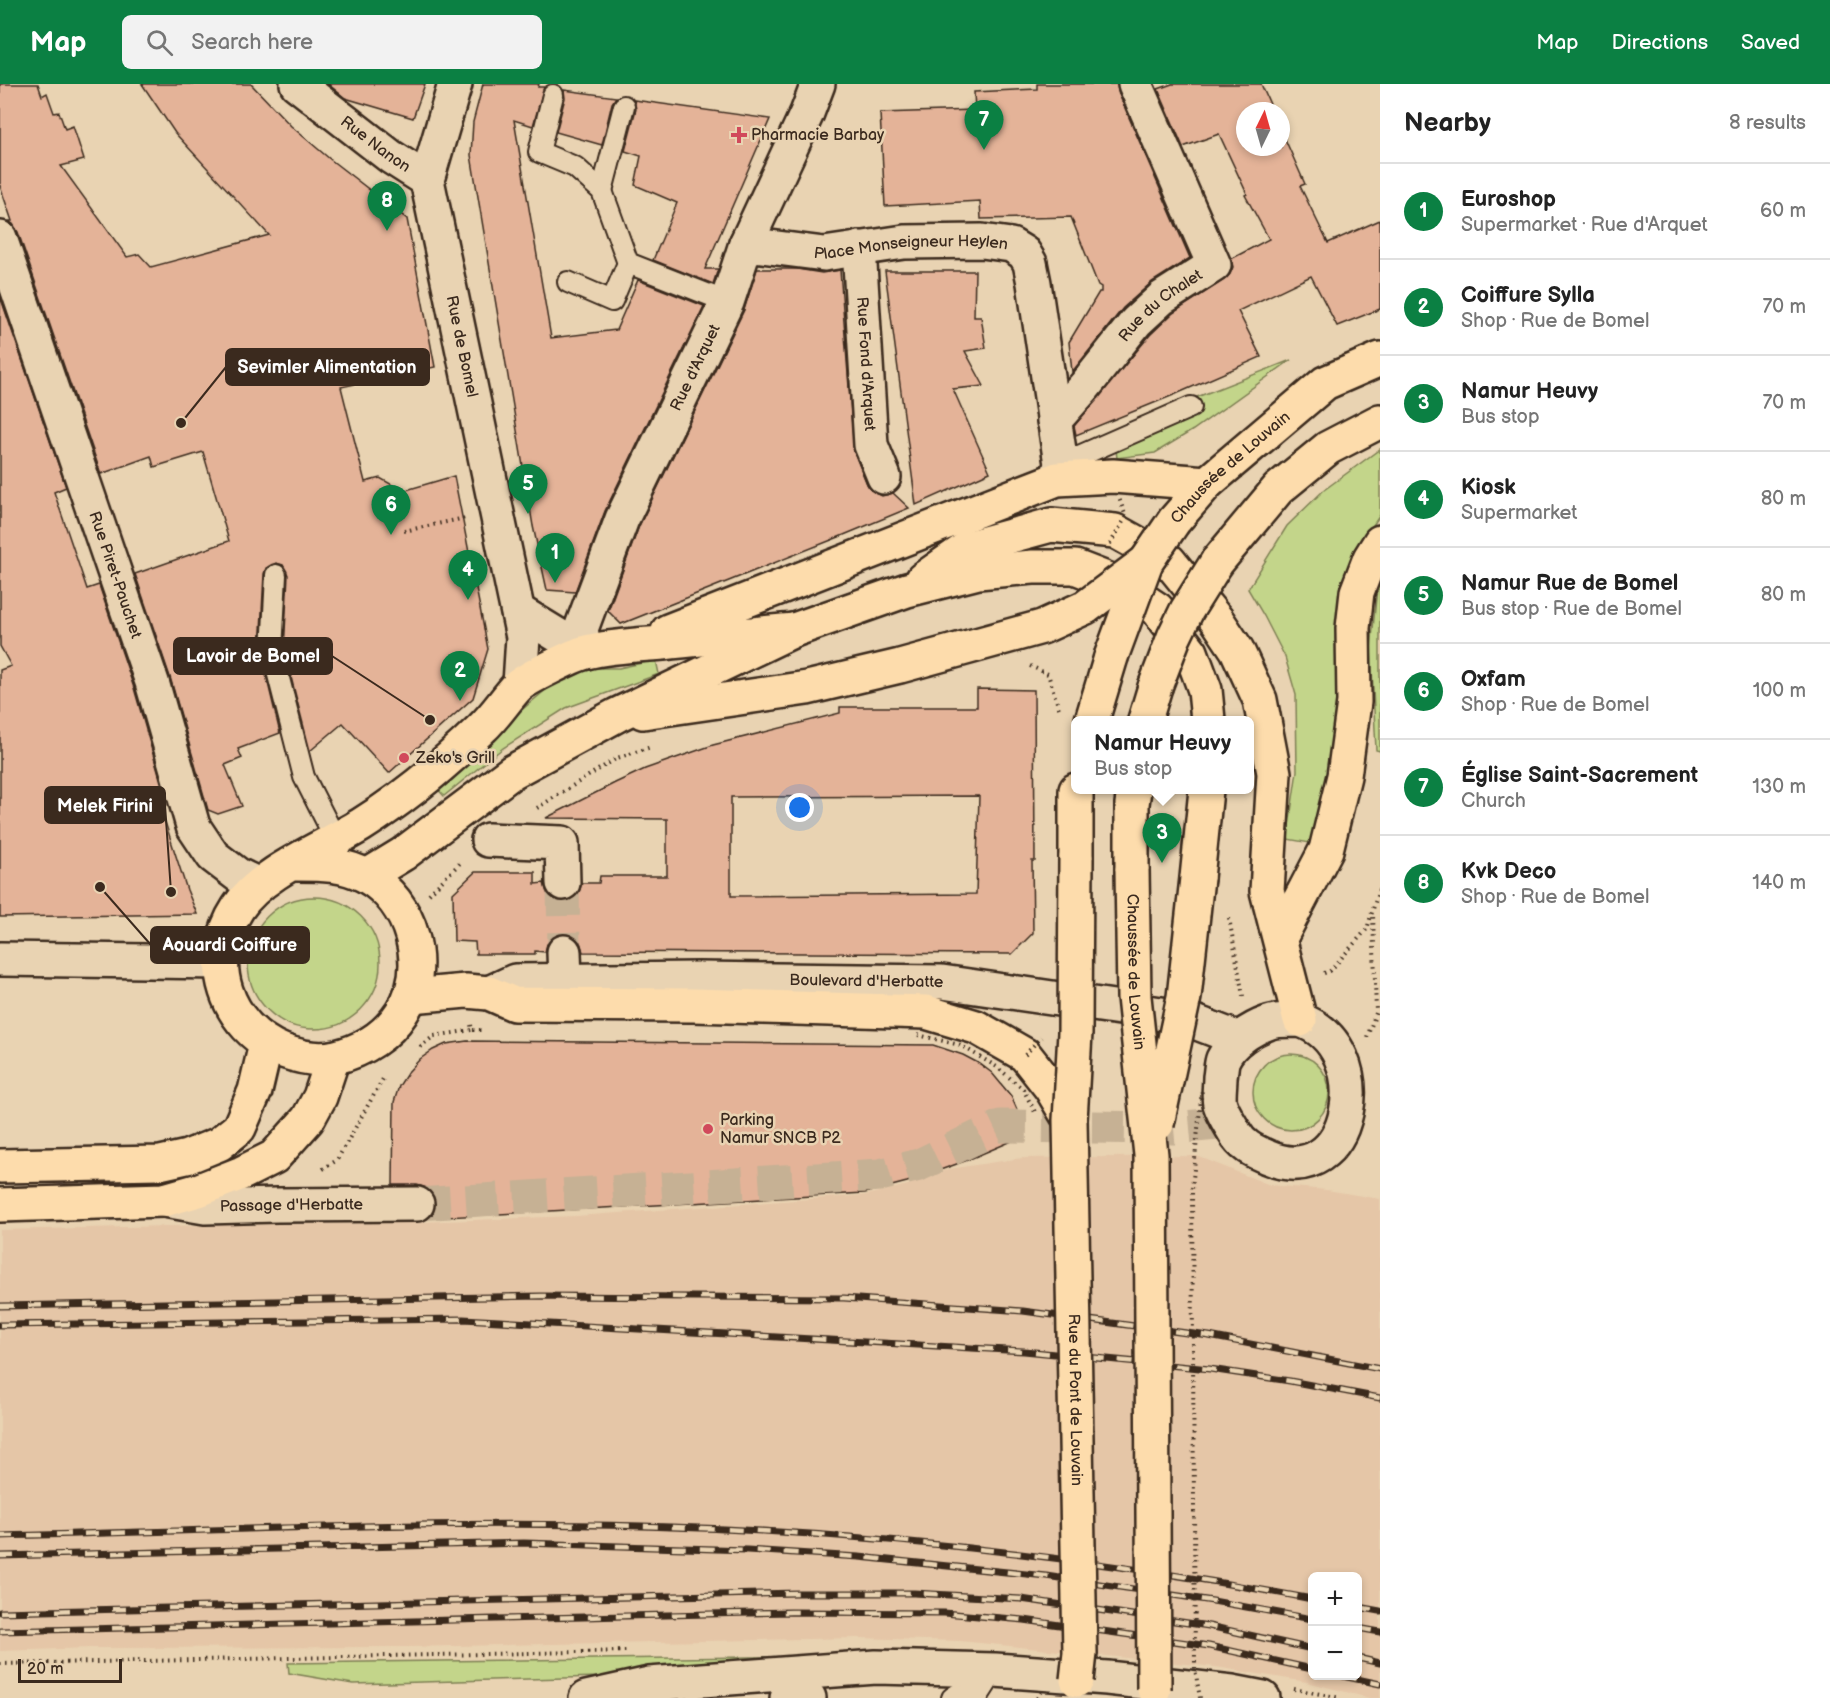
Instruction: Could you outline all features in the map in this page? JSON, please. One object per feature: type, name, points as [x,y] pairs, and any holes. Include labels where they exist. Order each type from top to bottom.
[{"type":"main road","name":"Chaussée de Louvain","points":[[1078,716],[1111,657],[1146,562],[1174,520],[1207,483],[1325,383],[1380,359]]},
{"type":"main road","points":[[1146,716],[1155,687],[1183,619],[1217,562],[1278,489],[1328,448],[1380,421]]},
{"type":"main road","points":[[629,646],[1059,471],[1207,483]]},
{"type":"main road","points":[[907,590],[967,548],[1051,525],[1115,531],[1169,561],[1217,620],[1237,650],[1260,700],[1274,773],[1267,891],[1300,1020]]},
{"type":"main road","points":[[1280,938],[1326,850],[1344,776],[1354,702],[1353,628],[1357,592],[1370,558],[1380,543]]},
{"type":"main road","points":[[618,716],[704,705],[819,686],[1042,627],[1086,607],[1146,562]]},
{"type":"main road","points":[[366,876],[403,854],[512,772],[618,716],[794,630],[907,590],[978,572],[1033,567],[1075,567],[1119,584],[1157,609],[1191,652],[1205,690],[1208,716]]},
{"type":"main road","points":[[290,864],[345,867],[366,876],[390,894],[407,919],[416,953],[411,996],[395,1022],[369,1045],[333,1058],[299,1057],[266,1044],[248,1029],[233,1009],[224,986],[221,962],[225,933],[238,906],[259,885],[290,864],[364,823],[418,784],[484,727],[520,684],[585,652],[794,630]]},
{"type":"main road","points":[[1070,1120],[1075,1033],[1076,794]]},
{"type":"main road","name":"Chaussée de Louvain","points":[[1133,794],[1134,998],[1151,1155]]},
{"type":"main road","points":[[1154,1695],[1151,1155],[1184,997],[1205,794]]},
{"type":"main road","points":[[411,996],[466,991],[489,993],[514,1004],[716,1005],[926,1012],[976,1027],[1025,1054],[1051,1088],[1070,1120]]},
{"type":"main road","points":[[0,1166],[160,1163],[219,1144],[239,1128],[255,1091],[266,1044]]},
{"type":"main road","points":[[0,1205],[164,1200],[199,1190],[242,1173],[274,1157],[308,1119],[320,1097],[333,1058]]},
{"type":"main road","name":"Rue du Pont de Louvain","points":[[1068,1689],[1080,1653],[1070,1120]]},
{"type":"street","name":"Rue Nanon","points":[[297,84],[391,157],[427,180]]},
{"type":"street","name":"Rue de Bomel","points":[[455,84],[427,180],[523,637],[520,684]]},
{"type":"street","name":"Rue d'Arquet","points":[[585,652],[581,629],[622,519],[727,302],[746,244],[807,113],[818,84]]},
{"type":"street","name":"Rue du Chalet","points":[[1054,421],[1136,322],[1162,298],[1214,265],[1135,84]]},
{"type":"street","name":"Rue Piret-Pauchet","points":[[0,238],[152,682],[193,826],[213,856],[238,875],[259,885]]},
{"type":"street","name":"Place Monseigneur Heylen","points":[[746,244],[824,254],[904,242],[982,241],[1011,245],[1024,253],[1030,263],[1034,283],[1059,471]]},
{"type":"street","name":"Rue Fond d'Arquet","points":[[859,248],[871,445],[884,477]]},
{"type":"street","points":[[518,611],[585,652]]},
{"type":"street","points":[[488,840],[562,843],[563,883]]},
{"type":"street","points":[[0,959],[221,962]]},
{"type":"street","name":"Boulevard d'Herbatte","points":[[489,993],[515,981],[564,966],[699,979],[942,982],[1182,1017],[1239,1039]]},
{"type":"street","points":[[1300,1020],[1318,1024],[1335,1032],[1348,1045],[1366,1070],[1365,1096],[1356,1136],[1325,1156],[1301,1162],[1276,1161],[1253,1151],[1239,1140],[1220,1103],[1222,1060],[1239,1039],[1270,1022],[1300,1020]]},
{"type":"street","name":"Passage d'Herbatte","points":[[164,1200],[205,1208],[417,1204]]},
{"type":"street","points":[[586,1698],[649,1684],[876,1667],[995,1670],[1107,1678],[1232,1692],[1263,1698]]},
{"type":"street","points":[[787,1698],[809,1698]]},
{"type":"lane","points":[[553,95],[539,152],[575,167],[602,191],[628,263],[612,301],[568,282]]},
{"type":"lane","points":[[602,191],[624,106]]},
{"type":"lane","points":[[628,263],[727,302]]},
{"type":"lane","points":[[1059,471],[1191,407]]},
{"type":"lane","points":[[276,575],[272,651],[304,777],[336,840]]},
{"type":"lane","points":[[952,1698],[995,1670]]},
{"type":"lane","points":[[977,1698],[995,1670]]},
{"type":"path","points":[[1104,554],[1126,518],[1119,498]]},
{"type":"path","points":[[404,531],[465,518]]},
{"type":"path","points":[[1027,665],[1048,674],[1056,694],[1074,716]]},
{"type":"path","points":[[535,808],[617,758],[660,744]]},
{"type":"path","points":[[407,919],[445,876],[488,840]]},
{"type":"path","points":[[1291,984],[1330,971],[1367,929],[1380,886]]},
{"type":"path","points":[[1366,1070],[1376,1013],[1373,914]]},
{"type":"path","points":[[416,1050],[434,1036],[472,1030]]},
{"type":"path","points":[[918,1035],[960,1045],[998,1067],[1023,1089],[1036,1116]]},
{"type":"path","points":[[274,1157],[287,1166],[316,1173],[337,1160],[381,1079],[390,1072]]},
{"type":"path","points":[[1200,1698],[1195,1669],[1192,1189],[1202,1087]]},
{"type":"path","points":[[1037,1698],[1043,1690],[1068,1689]]},
{"type":"shaded area","points":[[1197,1156],[1270,1185],[1327,1190],[1380,1199],[1380,1698],[1369,1698],[1307,1682],[1216,1667],[960,1641],[858,1638],[407,1647],[91,1648],[0,1651],[0,1230],[392,1223],[576,1216],[866,1195],[908,1185],[949,1169],[1022,1158]]},
{"type":"green space","points":[[1291,360],[1193,430],[1155,453],[1117,458],[1116,450],[1198,414],[1192,399]]},
{"type":"green space","points":[[1380,449],[1380,515],[1358,547],[1338,684],[1333,742],[1323,801],[1310,843],[1287,839],[1297,771],[1296,695],[1285,657],[1248,589],[1287,526],[1324,490]]},
{"type":"green space","points":[[1380,582],[1380,751],[1376,750],[1371,649],[1377,588]]},
{"type":"green space","points":[[656,660],[659,674],[566,708],[503,748],[444,796],[433,784],[554,683],[589,668],[619,668]]},
{"type":"green space","points":[[314,897],[339,902],[360,917],[375,938],[380,963],[375,988],[360,1009],[339,1024],[314,1029],[289,1024],[268,1009],[253,988],[248,963],[253,938],[268,917],[289,902]]},
{"type":"green space","points":[[1291,1054],[1305,1057],[1318,1065],[1326,1078],[1329,1092],[1326,1106],[1318,1119],[1305,1127],[1291,1130],[1277,1127],[1264,1119],[1256,1106],[1253,1092],[1256,1078],[1264,1065],[1277,1057]]},
{"type":"green space","points":[[832,1656],[600,1677],[353,1684],[289,1673],[288,1663]]},
{"type":"building","points":[[0,84],[38,84],[42,96],[47,93],[54,113],[59,112],[65,129],[73,126],[84,160],[61,166],[127,257],[139,254],[151,267],[269,235],[175,133],[142,84],[251,84],[291,126],[407,219],[435,367],[341,387],[365,482],[380,478],[403,491],[454,476],[488,649],[473,698],[389,773],[343,723],[310,751],[284,650],[288,575],[283,565],[276,563],[266,568],[264,574],[260,650],[280,733],[238,749],[242,758],[225,765],[242,806],[218,814],[208,810],[170,677],[135,574],[229,541],[203,452],[154,467],[151,456],[101,474],[18,232],[8,221],[12,221],[0,186]]},
{"type":"building","points":[[328,84],[425,84],[413,118],[345,98]]},
{"type":"building","points":[[483,84],[539,84],[538,87],[544,87],[533,126],[514,120],[551,338],[616,330],[638,280],[704,306],[605,511],[575,592],[547,590],[533,526],[471,155],[473,122]]},
{"type":"building","points":[[1037,84],[1117,84],[1118,92],[1190,258],[1152,282],[1123,308],[1072,372],[1069,342],[1101,292],[1101,287],[1098,285],[1071,217],[981,219],[980,201],[885,206],[880,113],[975,110],[974,92],[1037,89]]},
{"type":"building","points":[[1172,84],[1261,84],[1269,102],[1236,102],[1236,156],[1290,156],[1290,150],[1305,184],[1300,186],[1328,243],[1380,220],[1380,309],[1337,326],[1311,276],[1238,311],[1261,357],[1076,435],[1074,426],[1150,335],[1173,313],[1224,280],[1233,267],[1231,259],[1269,239],[1245,195],[1247,194],[1219,134],[1183,147],[1158,89]]},
{"type":"building","points":[[564,90],[616,97],[612,103],[602,145],[556,132],[565,98]]},
{"type":"building","points":[[634,100],[770,119],[705,269],[718,269],[713,284],[653,260],[677,203],[635,185],[641,156],[625,151],[636,109]]},
{"type":"building","points":[[757,269],[797,269],[822,273],[840,270],[854,452],[872,491],[882,496],[893,493],[909,508],[621,624],[608,611],[639,526],[744,310]]},
{"type":"building","points":[[885,271],[975,271],[974,317],[981,317],[986,348],[965,351],[984,386],[953,389],[990,472],[916,505]]},
{"type":"building","points":[[0,296],[66,487],[54,492],[87,589],[99,585],[134,688],[163,789],[153,785],[197,914],[0,917],[0,670],[11,666],[0,646]]},
{"type":"building","points":[[977,689],[1034,690],[1033,933],[1012,954],[583,952],[580,942],[564,933],[554,936],[547,944],[545,952],[476,954],[475,942],[454,941],[453,893],[475,872],[535,872],[535,884],[544,883],[547,893],[555,900],[563,902],[573,899],[582,883],[599,883],[600,876],[667,876],[667,819],[546,818],[645,769],[713,745],[840,713],[840,707],[977,707]],"holes":[[[979,796],[976,894],[731,896],[731,797]]]},
{"type":"building","name":"Parking Namur SNCB P2","points":[[467,1041],[933,1045],[963,1055],[992,1073],[1011,1096],[1022,1121],[1024,1136],[907,1182],[865,1193],[429,1218],[434,1213],[436,1203],[433,1194],[427,1188],[417,1185],[393,1185],[394,1102],[399,1086],[420,1059],[446,1044]]},
{"type":"tunnel","points":[[563,883],[564,952]]},
{"type":"tunnel","points":[[417,1204],[880,1175],[919,1165],[1000,1126],[1173,1128],[1229,1123]]},
{"type":"railway","points":[[0,1306],[541,1296],[844,1298],[1023,1311],[1209,1336],[1380,1369]]},
{"type":"railway","points":[[0,1325],[463,1319],[1024,1351],[1210,1369],[1380,1398]]},
{"type":"railway","points":[[0,1536],[482,1524],[726,1529],[978,1549],[1146,1571],[1308,1598]]},
{"type":"railway","points":[[0,1556],[524,1543],[747,1550],[859,1557],[1046,1576],[1213,1601],[1308,1618]]},
{"type":"railway","points":[[0,1612],[798,1593],[914,1593],[1021,1599],[1209,1626],[1308,1648]]},
{"type":"railway","points":[[1362,1608],[1380,1611]]},
{"type":"railway","points":[[0,1631],[791,1612],[944,1613],[1024,1620],[1209,1646],[1308,1668]]},
{"type":"railway","points":[[1362,1629],[1380,1632]]},
{"type":"railway","points":[[1362,1659],[1380,1663]]},
{"type":"railway","points":[[1362,1680],[1380,1684]]},
{"type":"place","name":"Pharmacie Barbay","points":[[739,135]]},
{"type":"place","name":"Église Saint-Sacrement","points":[[984,150]]},
{"type":"place","name":"Kvk Deco","points":[[387,231]]},
{"type":"place","name":"Sevimler Alimentation","points":[[181,423]]},
{"type":"place","name":"Namur Rue de Bomel","points":[[528,514]]},
{"type":"place","name":"Oxfam","points":[[391,535]]},
{"type":"place","name":"Euroshop","points":[[555,583]]},
{"type":"place","name":"Kiosk","points":[[468,600]]},
{"type":"place","name":"Coiffure Sylla","points":[[460,701]]},
{"type":"place","name":"Lavoir de Bomel","points":[[430,720]]},
{"type":"place","name":"Zeko's Grill","points":[[404,758]]},
{"type":"place","name":"Namur Heuvy","points":[[1162,863]]},
{"type":"place","name":"Aouardi Coiffure","points":[[100,887]]},
{"type":"place","name":"Melek Firini","points":[[171,892]]},
{"type":"place","name":"Parking Namur SNCB P2","points":[[708,1129]]}]
